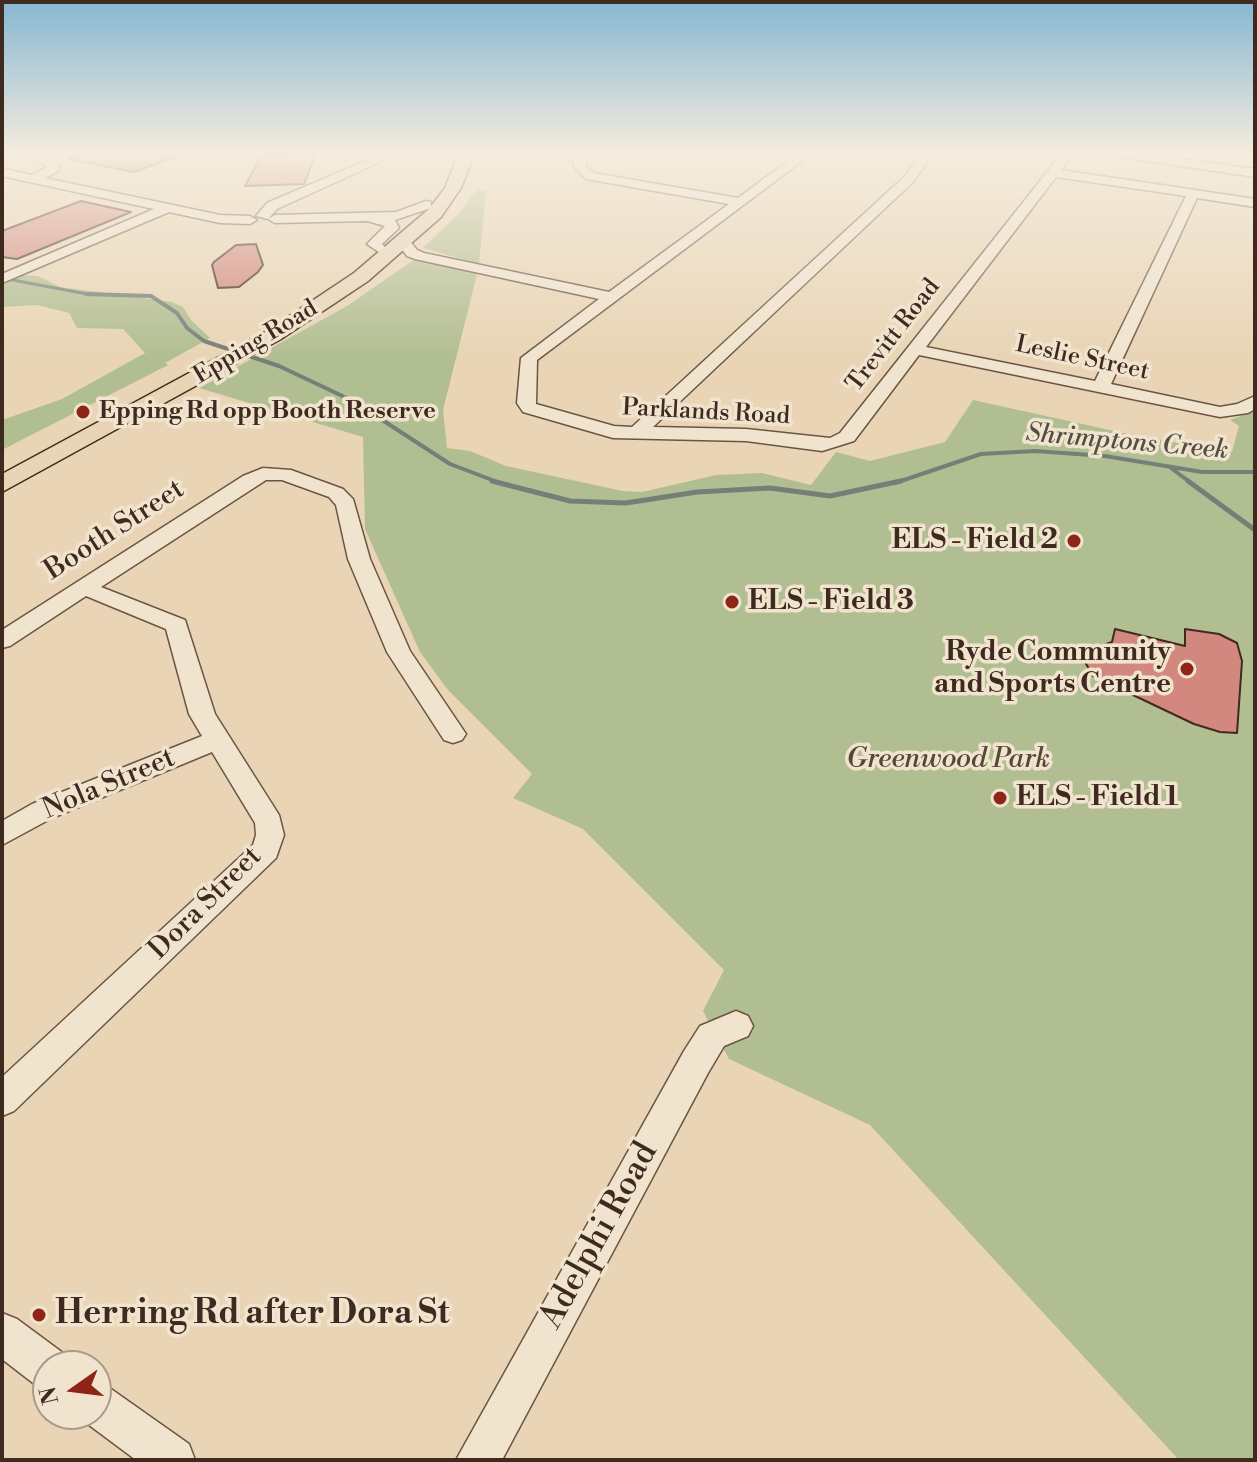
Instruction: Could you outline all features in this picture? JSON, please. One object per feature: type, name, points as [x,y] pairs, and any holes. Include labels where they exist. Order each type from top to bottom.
[{"type":"main road","name":"Epping Road","points":[[2,484],[211,361],[251,330],[324,289],[416,220]]},
{"type":"main road","name":"Epping Road","points":[[2,463],[211,361],[274,335],[342,291],[404,243],[421,220]]},
{"type":"street","points":[[2,279],[139,220]]},
{"type":"street","points":[[369,220],[391,223],[392,228],[374,244],[380,249]]},
{"type":"street","name":"Parklands Road","points":[[716,220],[529,358],[526,403],[536,412],[613,432],[746,435],[822,445],[847,437]]},
{"type":"street","points":[[635,434],[865,220]]},
{"type":"street","name":"Trevitt Road","points":[[847,437],[1016,220]]},
{"type":"street","points":[[1101,387],[1180,220]]},
{"type":"street","points":[[404,243],[416,254],[610,297]]},
{"type":"street","name":"Leslie Street","points":[[914,349],[1220,412],[1248,405]]},
{"type":"street","name":"Booth Street","points":[[2,641],[267,475],[336,493],[346,503],[359,559],[399,652],[453,734]]},
{"type":"street","name":"Dora Street","points":[[2,1100],[266,850],[270,835],[269,822],[202,714],[177,625],[85,588]]},
{"type":"street","name":"Nola Street","points":[[2,834],[42,811],[217,740]]},
{"type":"street","name":"Adelphi Road","points":[[478,1460],[696,1062],[712,1036],[736,1026]]},
{"type":"street","points":[[2,1334],[32,1356]]},
{"type":"street","points":[[112,1416],[173,1460]]},
{"type":"green space","points":[[452,220],[483,220],[479,264],[423,248]]},
{"type":"green space","name":"Greenwood Park","points":[[418,257],[478,270],[443,410],[447,448],[470,451],[506,466],[623,491],[642,492],[716,475],[762,473],[811,485],[836,452],[870,461],[945,442],[973,400],[1128,434],[1232,452],[1239,426],[1230,420],[1255,411],[1255,1460],[1179,1460],[870,1125],[729,1059],[703,1011],[724,970],[583,829],[513,798],[532,774],[448,690],[420,652],[365,529],[363,437],[199,388],[347,306]]},
{"type":"green space","points":[[2,274],[38,276],[60,287],[172,302],[183,307],[191,320],[210,338],[165,363],[168,365],[2,450],[2,420],[62,399],[145,353],[123,329],[77,328],[69,313],[37,305],[2,307]]},
{"type":"building","points":[[30,220],[111,220],[17,259],[2,257],[2,231]]},
{"type":"building","points":[[256,244],[263,265],[258,272],[239,287],[218,288],[212,265],[214,262],[236,245]]},
{"type":"building","points":[[1115,629],[1185,646],[1185,629],[1219,634],[1237,643],[1242,661],[1237,733],[1220,732],[1194,724],[1093,676],[1085,662],[1095,648],[1112,642]]},
{"type":"waterway","name":"Shrimptons Creek","points":[[2,278],[102,294]]},
{"type":"waterway","name":"Shrimptons Creek","points":[[86,294],[102,294]]},
{"type":"waterway","name":"Shrimptons Creek","points":[[102,294],[151,296],[177,313],[187,328],[204,341],[279,366],[353,401],[450,464],[500,483]]},
{"type":"waterway","name":"Shrimptons Creek","points":[[102,294],[148,296]]},
{"type":"waterway","name":"Shrimptons Creek","points":[[901,481],[981,454],[1035,451],[1105,456],[1202,472],[1255,472]]},
{"type":"waterway","points":[[1171,468],[1191,483]]},
{"type":"waterway","name":"Shrimptons Creek","points":[[492,481],[570,501],[626,503],[697,492],[770,488],[830,496],[901,481]]},
{"type":"waterway","name":"Shrimptons Creek","points":[[895,483],[901,481]]},
{"type":"waterway","points":[[1188,481],[1255,530]]},
{"type":"place","name":"Epping Rd opp Booth Reserve","points":[[83,412]]},
{"type":"place","name":"ELS - Field 2","points":[[1074,541]]},
{"type":"place","name":"ELS - Field 3","points":[[732,602]]},
{"type":"place","name":"Ryde Community and Sports Centre","points":[[1187,669]]},
{"type":"place","name":"ELS - Field 1","points":[[1000,798]]},
{"type":"place","name":"Herring Rd after Dora St","points":[[39,1315]]}]
